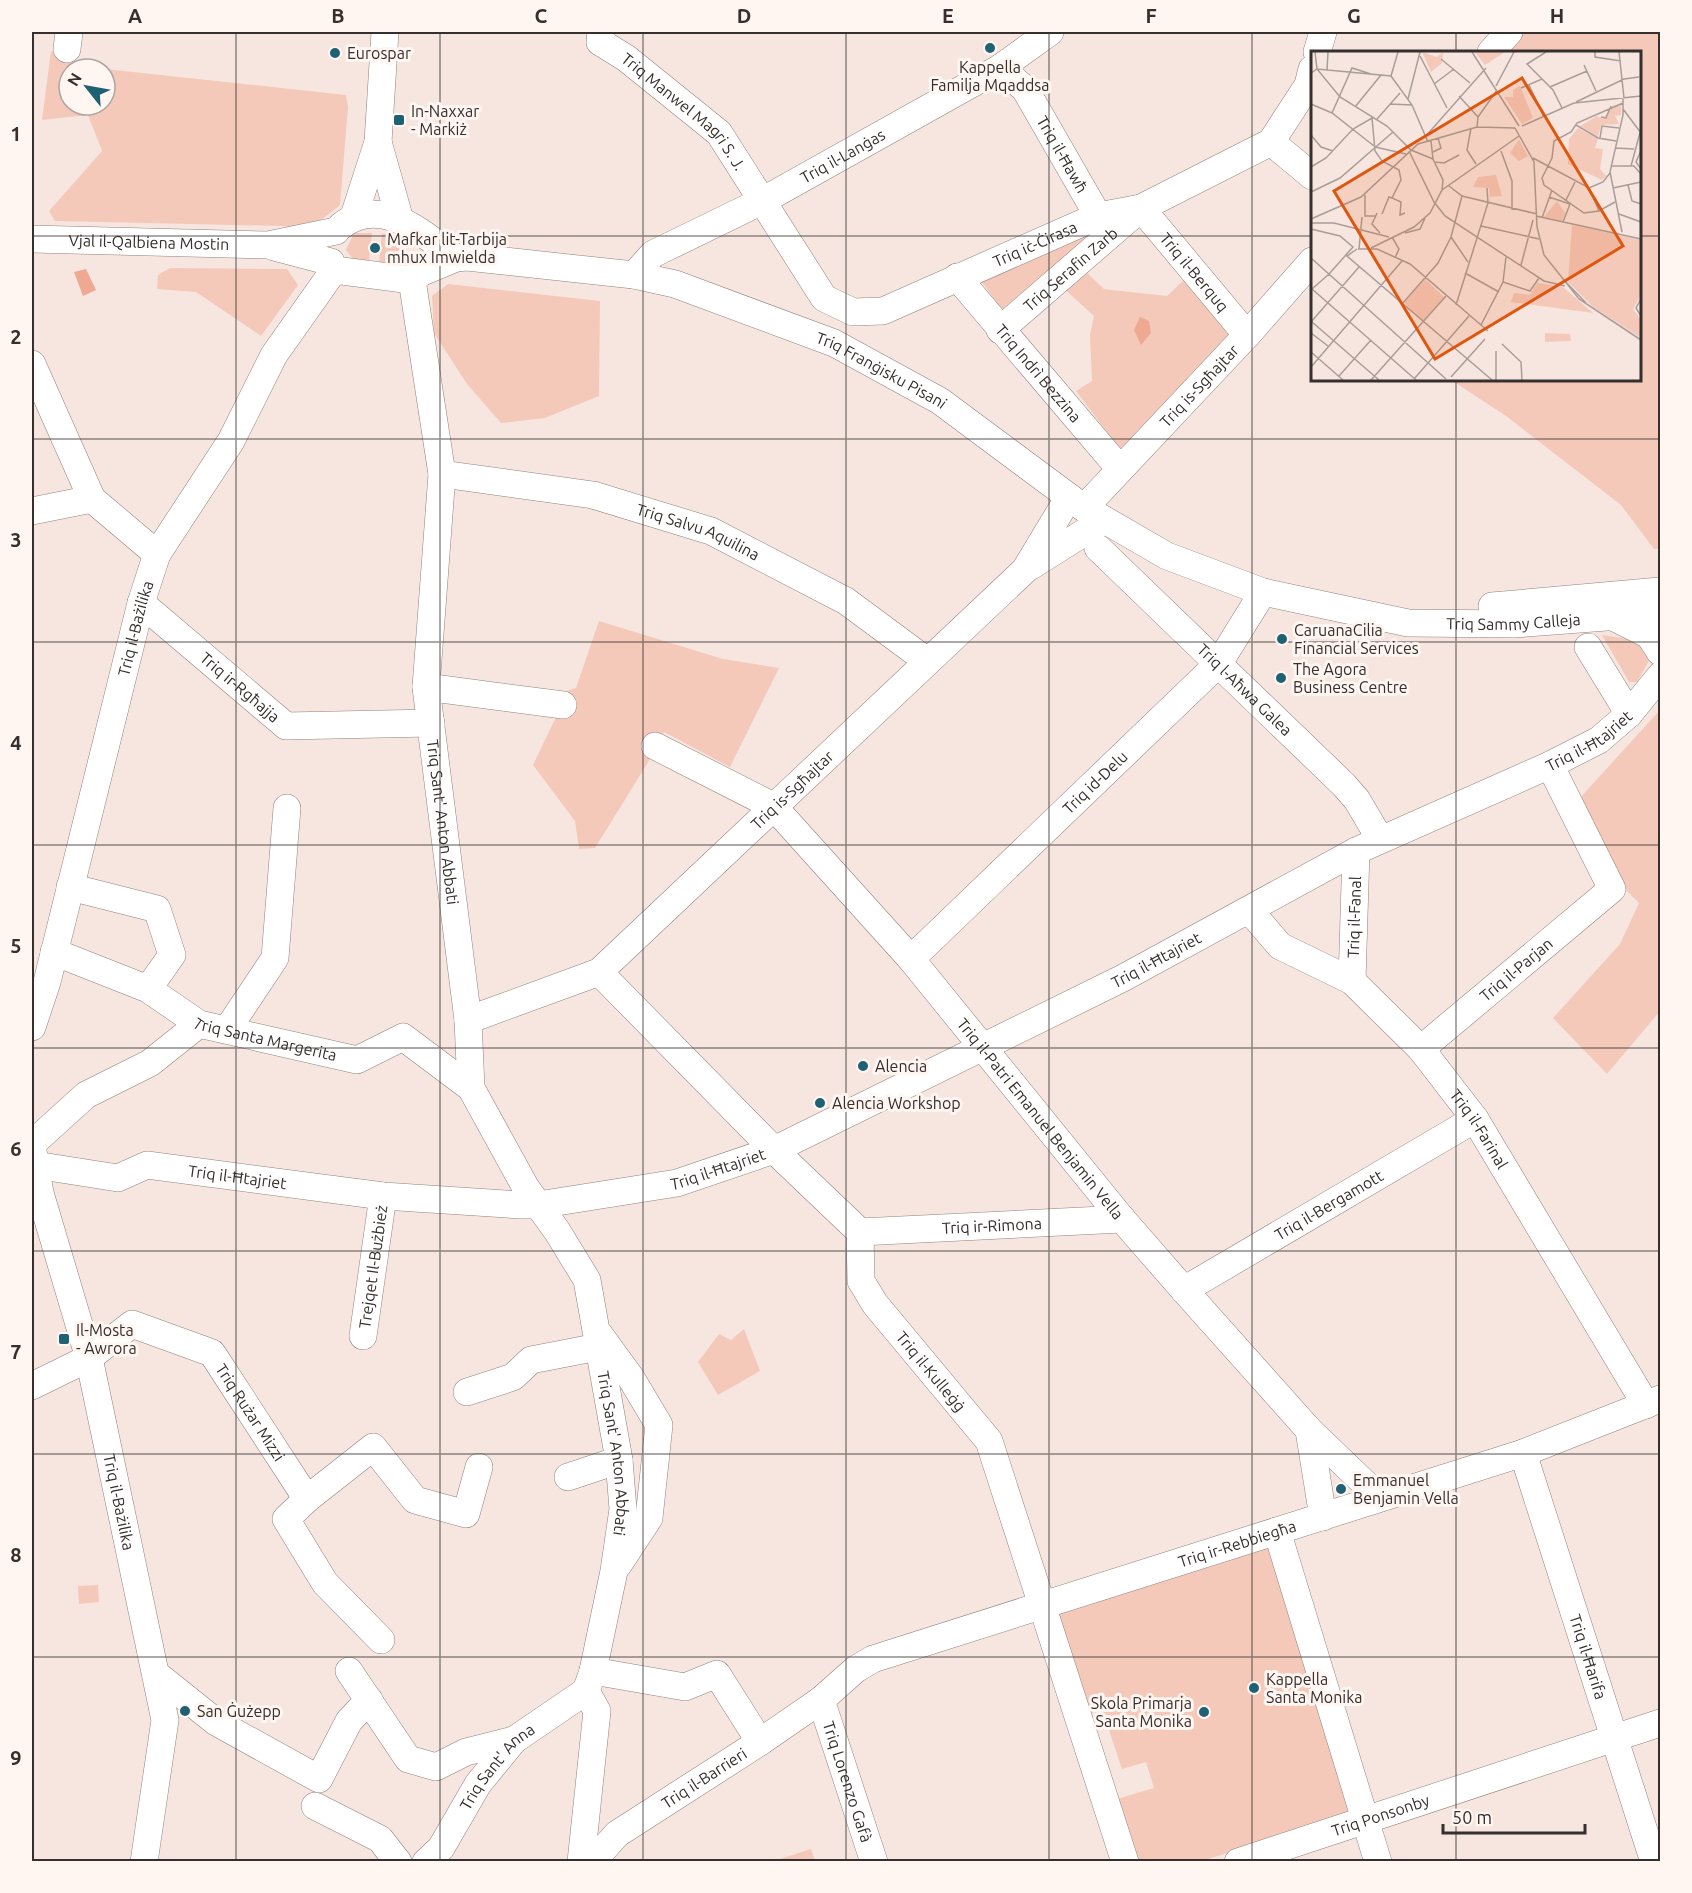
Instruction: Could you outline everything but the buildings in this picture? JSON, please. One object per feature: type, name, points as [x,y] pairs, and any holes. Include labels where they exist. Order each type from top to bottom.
[{"type":"street","points":[[333,266],[328,255],[345,224],[378,142],[384,32]]},
{"type":"street","name":"Triq Manwel Magri S. J.","points":[[601,32],[600,42],[626,58],[719,133],[762,201]]},
{"type":"street","name":"Triq il-Lanġas","points":[[634,275],[653,254],[762,201],[1000,68],[1050,32]]},
{"type":"street","points":[[1317,51],[1323,32]]},
{"type":"street","points":[[1492,51],[1509,32]]},
{"type":"street","name":"Triq il-Ħawħ","points":[[1000,68],[1025,89],[1098,216]]},
{"type":"street","points":[[1311,73],[1308,85],[1271,142],[1311,175]]},
{"type":"street","name":"Triq Sant' Anton Abbati","points":[[378,142],[411,227],[425,251],[416,276],[442,474],[426,687],[468,1020],[471,1088],[532,1196],[587,1280],[619,1460],[623,1509],[614,1571],[590,1681]]},
{"type":"street","name":"Triq iċ-Ċirasa","points":[[762,201],[824,298],[838,307],[853,312],[883,311],[1098,216],[1141,208],[1271,142]]},
{"type":"street","name":"Triq Serafin Zarb","points":[[1000,330],[1141,208]]},
{"type":"street","name":"Triq il-Berquq","points":[[1141,208],[1247,335]]},
{"type":"street","name":"Vjal il-Qalbiena Mostin","points":[[268,245],[376,214],[411,227]]},
{"type":"street","points":[[411,227],[456,258]]},
{"type":"street","name":"Vjal il-Qalbiena Mostin","points":[[32,239],[268,245],[333,266],[416,276]]},
{"type":"street","name":"Triq Franġisku Pisani","points":[[416,276],[456,258],[634,275],[675,284],[834,343],[940,401],[1086,508],[1167,556],[1263,592]]},
{"type":"street","name":"Triq is-Sgħajtar","points":[[468,1020],[599,972],[1025,570],[1247,335],[1311,262]]},
{"type":"street","name":"Triq il-Bażilika","points":[[33,1017],[39,981],[54,952],[141,603],[157,554],[231,441],[274,355],[333,266]]},
{"type":"street","name":"Triq Indrì Bezzina","points":[[957,277],[1120,469]]},
{"type":"street","points":[[32,364],[92,499],[157,554]]},
{"type":"street","name":"Triq Salvu Aquilina","points":[[442,474],[593,495],[711,531],[846,601],[927,661]]},
{"type":"street","points":[[32,511],[92,499]]},
{"type":"street","points":[[1025,570],[1086,508]]},
{"type":"street","name":"Triq l-Aħwa Galea","points":[[1098,548],[1344,785],[1357,800],[1380,839]]},
{"type":"street","name":"Triq Sammy Calleja","points":[[1366,614],[1407,608],[1516,605],[1660,591]]},
{"type":"street","name":"Triq Sammy Calleja","points":[[1263,592],[1408,623],[1514,624],[1660,613]]},
{"type":"street","name":"Triq id-Delu","points":[[911,959],[1219,663],[1263,592]]},
{"type":"street","name":"Triq ir-Rgħajja","points":[[141,603],[286,726],[431,723]]},
{"type":"street","points":[[1613,617],[1649,635],[1660,652]]},
{"type":"street","points":[[1588,647],[1629,714]]},
{"type":"street","name":"Triq il-Ħtajriet","points":[[532,1196],[677,1183],[774,1150],[983,1048],[1250,911],[1380,839],[1550,765],[1599,741],[1629,714],[1660,676]]},
{"type":"street","points":[[426,687],[563,705]]},
{"type":"street","points":[[655,746],[773,806]]},
{"type":"street","name":"Triq il-Parjan","points":[[1421,1049],[1612,889],[1550,765]]},
{"type":"street","name":"Triq il-Patri Emanuel Benjamin Vella","points":[[773,806],[911,959],[1122,1219],[1184,1290],[1309,1430],[1380,1498]]},
{"type":"street","points":[[227,1030],[275,958],[287,808]]},
{"type":"street","name":"Triq il-Fanal","points":[[1352,981],[1356,851]]},
{"type":"street","points":[[70,887],[157,909],[172,955],[148,989]]},
{"type":"street","name":"Triq il-Farinal","points":[[1250,911],[1280,946],[1352,981],[1421,1049],[1475,1119],[1653,1402]]},
{"type":"street","name":"Triq Santa Margerita","points":[[54,952],[148,989],[200,1024],[357,1060],[403,1037],[471,1088]]},
{"type":"street","points":[[599,972],[774,1150],[860,1232]]},
{"type":"street","points":[[33,1151],[86,1095],[150,1063],[200,1024]]},
{"type":"street","name":"Triq il-Bergamott","points":[[1184,1290],[1475,1119]]},
{"type":"street","name":"Triq il-Bażilika","points":[[33,1151],[36,1197],[89,1358],[165,1720],[144,1862]]},
{"type":"street","name":"Triq il-Ħtajriet","points":[[33,1151],[118,1178],[147,1166],[383,1196],[586,1196],[627,1189]]},
{"type":"street","name":"Trejqet Il-Bużbież","points":[[363,1336],[383,1196]]},
{"type":"street","points":[[557,1232],[586,1196]]},
{"type":"street","name":"Triq ir-Rimona","points":[[860,1232],[1122,1219]]},
{"type":"street","name":"Triq il-Kulleġġ","points":[[860,1232],[861,1281],[876,1304],[989,1441],[1044,1605],[1125,1862]]},
{"type":"street","name":"Triq Rużar Mizzi","points":[[89,1358],[132,1324],[212,1353],[307,1499]]},
{"type":"street","points":[[467,1392],[513,1377],[531,1360],[598,1340]]},
{"type":"street","name":"Triq Sant' Anton Abbati","points":[[598,1340],[631,1378],[659,1425],[649,1518],[614,1571]]},
{"type":"street","points":[[32,1386],[89,1358]]},
{"type":"street","name":"Triq ir-Rebbiegħa","points":[[821,1700],[856,1669],[873,1659],[1523,1453],[1653,1402]]},
{"type":"street","points":[[1309,1430],[1323,1517]]},
{"type":"street","points":[[381,1640],[325,1583],[286,1519],[307,1499],[373,1447],[415,1500],[466,1514],[479,1467]]},
{"type":"street","name":"Triq il-Ħarifa","points":[[1523,1453],[1654,1862]]},
{"type":"street","points":[[568,1477],[619,1460]]},
{"type":"street","points":[[1277,1531],[1378,1862]]},
{"type":"street","points":[[349,1671],[408,1760],[436,1767],[466,1752],[514,1740]]},
{"type":"street","points":[[156,1674],[216,1722],[319,1779],[349,1721],[369,1700]]},
{"type":"street","points":[[582,1862],[597,1711],[590,1681],[685,1687],[717,1674],[760,1742]]},
{"type":"street","name":"Triq Sant' Anna","points":[[426,1862],[441,1848],[478,1784],[514,1740],[590,1681]]},
{"type":"street","name":"Triq il-Barrieri","points":[[592,1862],[617,1834],[821,1700]]},
{"type":"street","name":"Triq Lorenzo Gafà","points":[[821,1700],[874,1862]]},
{"type":"street","points":[[165,1720],[216,1722]]},
{"type":"street","name":"Triq Ponsonby","points":[[1238,1862],[1660,1722]]},
{"type":"street","points":[[315,1806],[380,1839],[398,1862]]},
{"type":"shaded area","points":[[1525,32],[1660,32],[1660,549],[1654,549],[1621,505],[1506,416],[1453,381],[1641,381],[1641,51],[1508,51]]},
{"type":"shaded area","points":[[51,51],[64,57],[57,57],[57,117],[70,117],[42,120]]},
{"type":"shaded area","points":[[117,70],[346,95],[348,107],[340,205],[321,220],[308,226],[55,221],[49,211],[102,151],[89,117],[117,117]]},
{"type":"shaded area","points":[[1102,227],[1006,315],[978,277]]},
{"type":"shaded area","points":[[354,233],[372,233],[369,262],[353,259],[346,250]]},
{"type":"shaded area","points":[[382,234],[396,234],[405,243],[405,255],[394,264],[379,262]]},
{"type":"shaded area","points":[[170,268],[287,269],[298,285],[261,336],[196,292],[157,289],[158,275]]},
{"type":"shaded area","points":[[1082,268],[1104,289],[1167,296],[1185,279],[1238,338],[1125,456],[1076,391],[1092,381],[1090,335],[1094,316],[1061,286]]},
{"type":"shaded area","points":[[86,269],[96,290],[83,296],[74,272]]},
{"type":"shaded area","points":[[448,284],[600,301],[599,396],[545,418],[501,423],[467,384],[434,333],[432,296]]},
{"type":"shaded area","points":[[1140,317],[1149,321],[1151,333],[1141,345],[1134,330]]},
{"type":"shaded area","points":[[599,621],[723,659],[779,668],[730,767],[664,732],[595,848],[579,849],[575,821],[533,765],[569,690],[576,688]]},
{"type":"shaded area","points":[[1602,635],[1642,641],[1650,659],[1637,682],[1629,682]]},
{"type":"shaded area","points":[[1660,710],[1660,1011],[1607,1074],[1553,1018],[1620,944],[1639,903],[1624,888],[1579,799]]},
{"type":"shaded area","points":[[744,1329],[760,1371],[718,1395],[698,1362],[719,1334],[731,1340]]},
{"type":"shaded area","name":"Skola Primarja Santa Monika","points":[[1269,1547],[1352,1811],[1344,1816],[1202,1861],[1135,1861],[1056,1614]],"holes":[[[1102,1709],[1122,1769],[1146,1762],[1154,1788],[1117,1799],[1091,1713]]]},
{"type":"shaded area","points":[[98,1585],[99,1602],[79,1604],[78,1586]]},
{"type":"shaded area","points":[[811,1849],[815,1861],[774,1861]]},
{"type":"place","name":"Kappella Familja Mqaddsa","points":[[990,48]]},
{"type":"place","name":"Eurospar","points":[[335,53]]},
{"type":"place","name":"In-Naxxar - Markiż","points":[[399,120]]},
{"type":"place","name":"Mafkar lit-Tarbija mhux Imwielda","points":[[375,248]]},
{"type":"place","name":"CaruanaCilia Financial Services","points":[[1282,639]]},
{"type":"place","name":"The Agora Business Centre","points":[[1281,678]]},
{"type":"place","name":"Alencia","points":[[863,1066]]},
{"type":"place","name":"Alencia Workshop","points":[[820,1103]]},
{"type":"place","name":"Il-Mosta - Awrora","points":[[64,1339]]},
{"type":"place","name":"Emmanuel Benjamin Vella","points":[[1341,1489]]},
{"type":"place","name":"Kappella Santa Monika","points":[[1254,1688]]},
{"type":"place","name":"San Ġużepp","points":[[185,1711]]},
{"type":"place","name":"Skola Primarja Santa Monika","points":[[1204,1712]]}]
